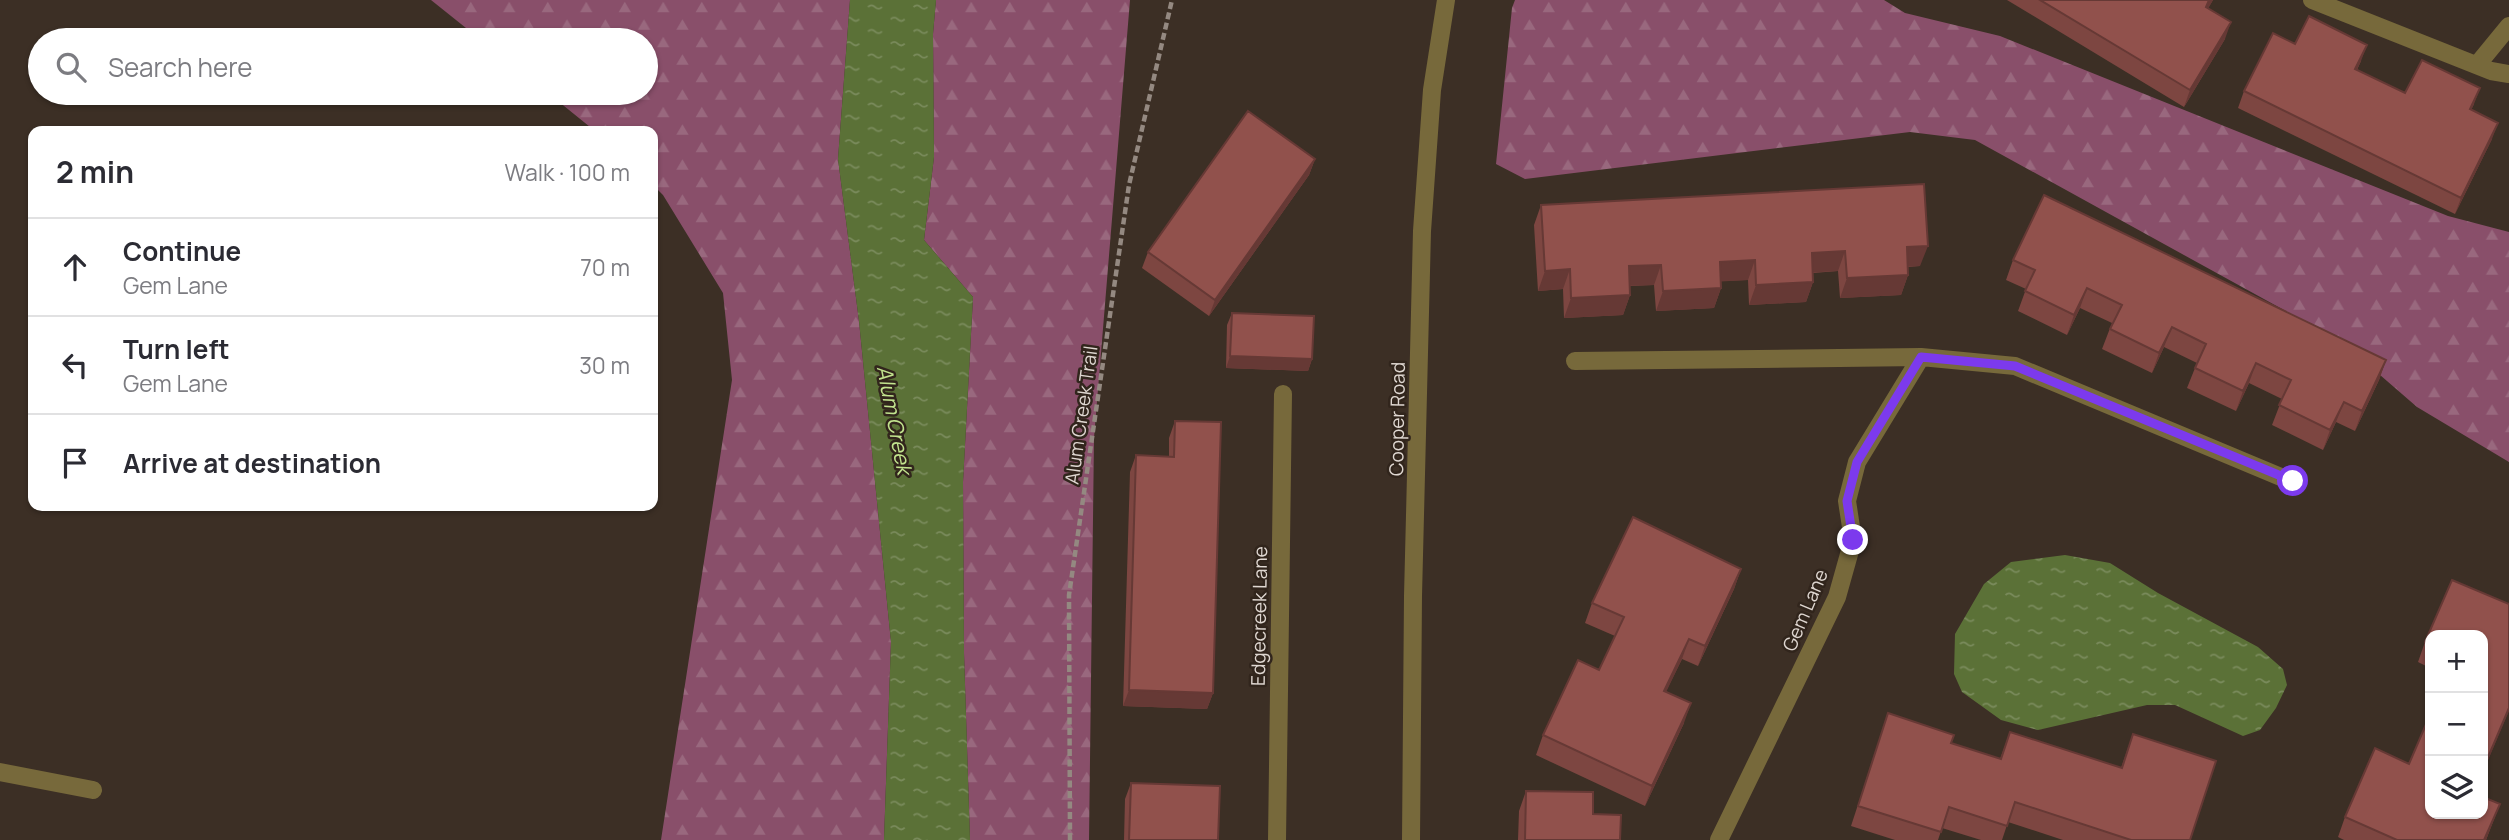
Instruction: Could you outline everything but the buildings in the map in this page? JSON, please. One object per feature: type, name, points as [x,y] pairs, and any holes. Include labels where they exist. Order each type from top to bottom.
[{"type":"street","name":"Cooper Road","points":[[1411,840],[1413,596],[1422,231],[1432,90],[1447,0]]},
{"type":"street","points":[[2312,0],[2477,65],[2509,74]]},
{"type":"street","points":[[2477,65],[2509,26]]},
{"type":"street","points":[[1575,361],[1921,357],[2015,366],[2293,481]]},
{"type":"street","name":"Gem Lane","points":[[1719,840],[1838,597],[1853,540],[1847,501],[1857,462],[1921,357]]},
{"type":"street","name":"Edgecreek Lane","points":[[1277,840],[1283,394]]},
{"type":"street","points":[[0,772],[93,790]]},
{"type":"path","name":"Alum Creek Trail","points":[[1070,840],[1069,595],[1129,185],[1172,0]]},
{"type":"green space","points":[[431,0],[850,0],[838,159],[859,321],[891,642],[884,840],[661,840],[732,380],[723,293],[658,190],[658,126],[589,126],[563,105],[658,105],[658,28],[466,28]]},
{"type":"green space","points":[[936,0],[1130,0],[1094,438],[1089,840],[970,840],[964,653],[963,482],[973,297],[924,240],[934,157],[933,34]]},
{"type":"green space","points":[[1515,0],[1884,0],[1905,13],[2000,36],[2448,216],[2509,232],[2509,462],[2417,407],[2342,342],[1975,140],[1910,132],[1525,179],[1496,164]]},
{"type":"water","name":"Alum Creek","points":[[850,0],[936,0],[933,34],[934,157],[924,240],[973,297],[963,482],[964,653],[970,840],[884,840],[891,642],[859,321],[838,159]]},
{"type":"water","points":[[2065,555],[2110,563],[2158,593],[2258,647],[2283,669],[2287,685],[2276,708],[2260,730],[2243,736],[2175,705],[2147,705],[2038,730],[2001,720],[1962,692],[1954,674],[1955,634],[1984,584],[2011,562]]},
{"type":"route","points":[[1853,540],[1847,501],[1857,462],[1921,357],[2015,366],[2293,481]]}]
